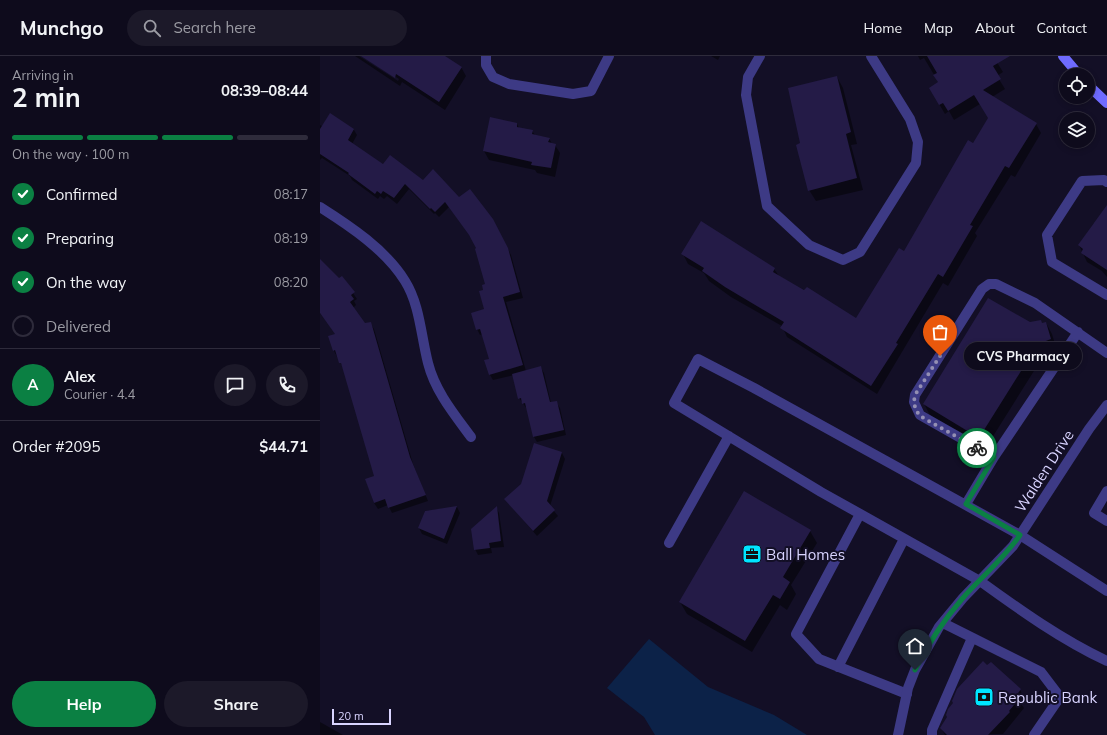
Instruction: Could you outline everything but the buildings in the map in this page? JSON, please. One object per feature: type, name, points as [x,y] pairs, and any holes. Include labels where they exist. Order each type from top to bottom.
[{"type":"street","points":[[486,56],[486,65],[493,77],[509,84],[573,94],[592,91],[609,56]]},
{"type":"street","points":[[760,56],[748,77],[746,95],[767,206],[809,245],[843,260],[860,252],[916,163],[918,142],[910,119],[871,56]]},
{"type":"street","points":[[1063,56],[1073,68]]},
{"type":"street","points":[[1095,92],[1107,103]]},
{"type":"street","points":[[1107,182],[1104,180],[1082,181],[1047,235],[1052,262],[1107,295]]},
{"type":"street","points":[[320,207],[368,241],[405,280],[420,322],[428,364],[444,401],[470,437]]},
{"type":"street","points":[[994,457],[920,416],[914,402],[915,395],[982,289],[988,284],[996,284],[1035,303],[1107,353]]},
{"type":"street","points":[[966,504],[994,457],[1078,332]]},
{"type":"street","points":[[1107,591],[1020,535],[966,504],[698,359],[674,403],[860,514],[980,581],[1021,610],[1090,653],[1107,661]]},
{"type":"street","name":"Walden Drive","points":[[898,735],[907,694],[922,655],[943,623],[963,598],[1013,546],[1089,429],[1107,405]]},
{"type":"street","points":[[669,543],[729,436]]},
{"type":"street","points":[[1107,491],[1094,513],[1107,521]]},
{"type":"street","points":[[860,514],[796,634],[818,659],[907,694]]},
{"type":"street","points":[[838,667],[904,539]]},
{"type":"street","points":[[943,623],[1041,672],[1060,697],[1034,735]]},
{"type":"street","points":[[932,735],[932,730],[972,638]]},
{"type":"water","points":[[649,639],[708,687],[774,715],[807,735],[655,735],[644,717],[607,688]]},
{"type":"way so far","points":[[940,356],[915,395],[914,402],[916,410],[920,416],[977,448]]},
{"type":"place","name":"CVS Pharmacy","points":[[940,356]]},
{"type":"place","name":"Ball Homes","points":[[752,554]]},
{"type":"place","name":"Republic Bank","points":[[984,697]]},
{"type":"route","points":[[915,670],[939,627],[963,598],[1013,546],[1020,535],[966,504],[994,457],[977,448]]}]
